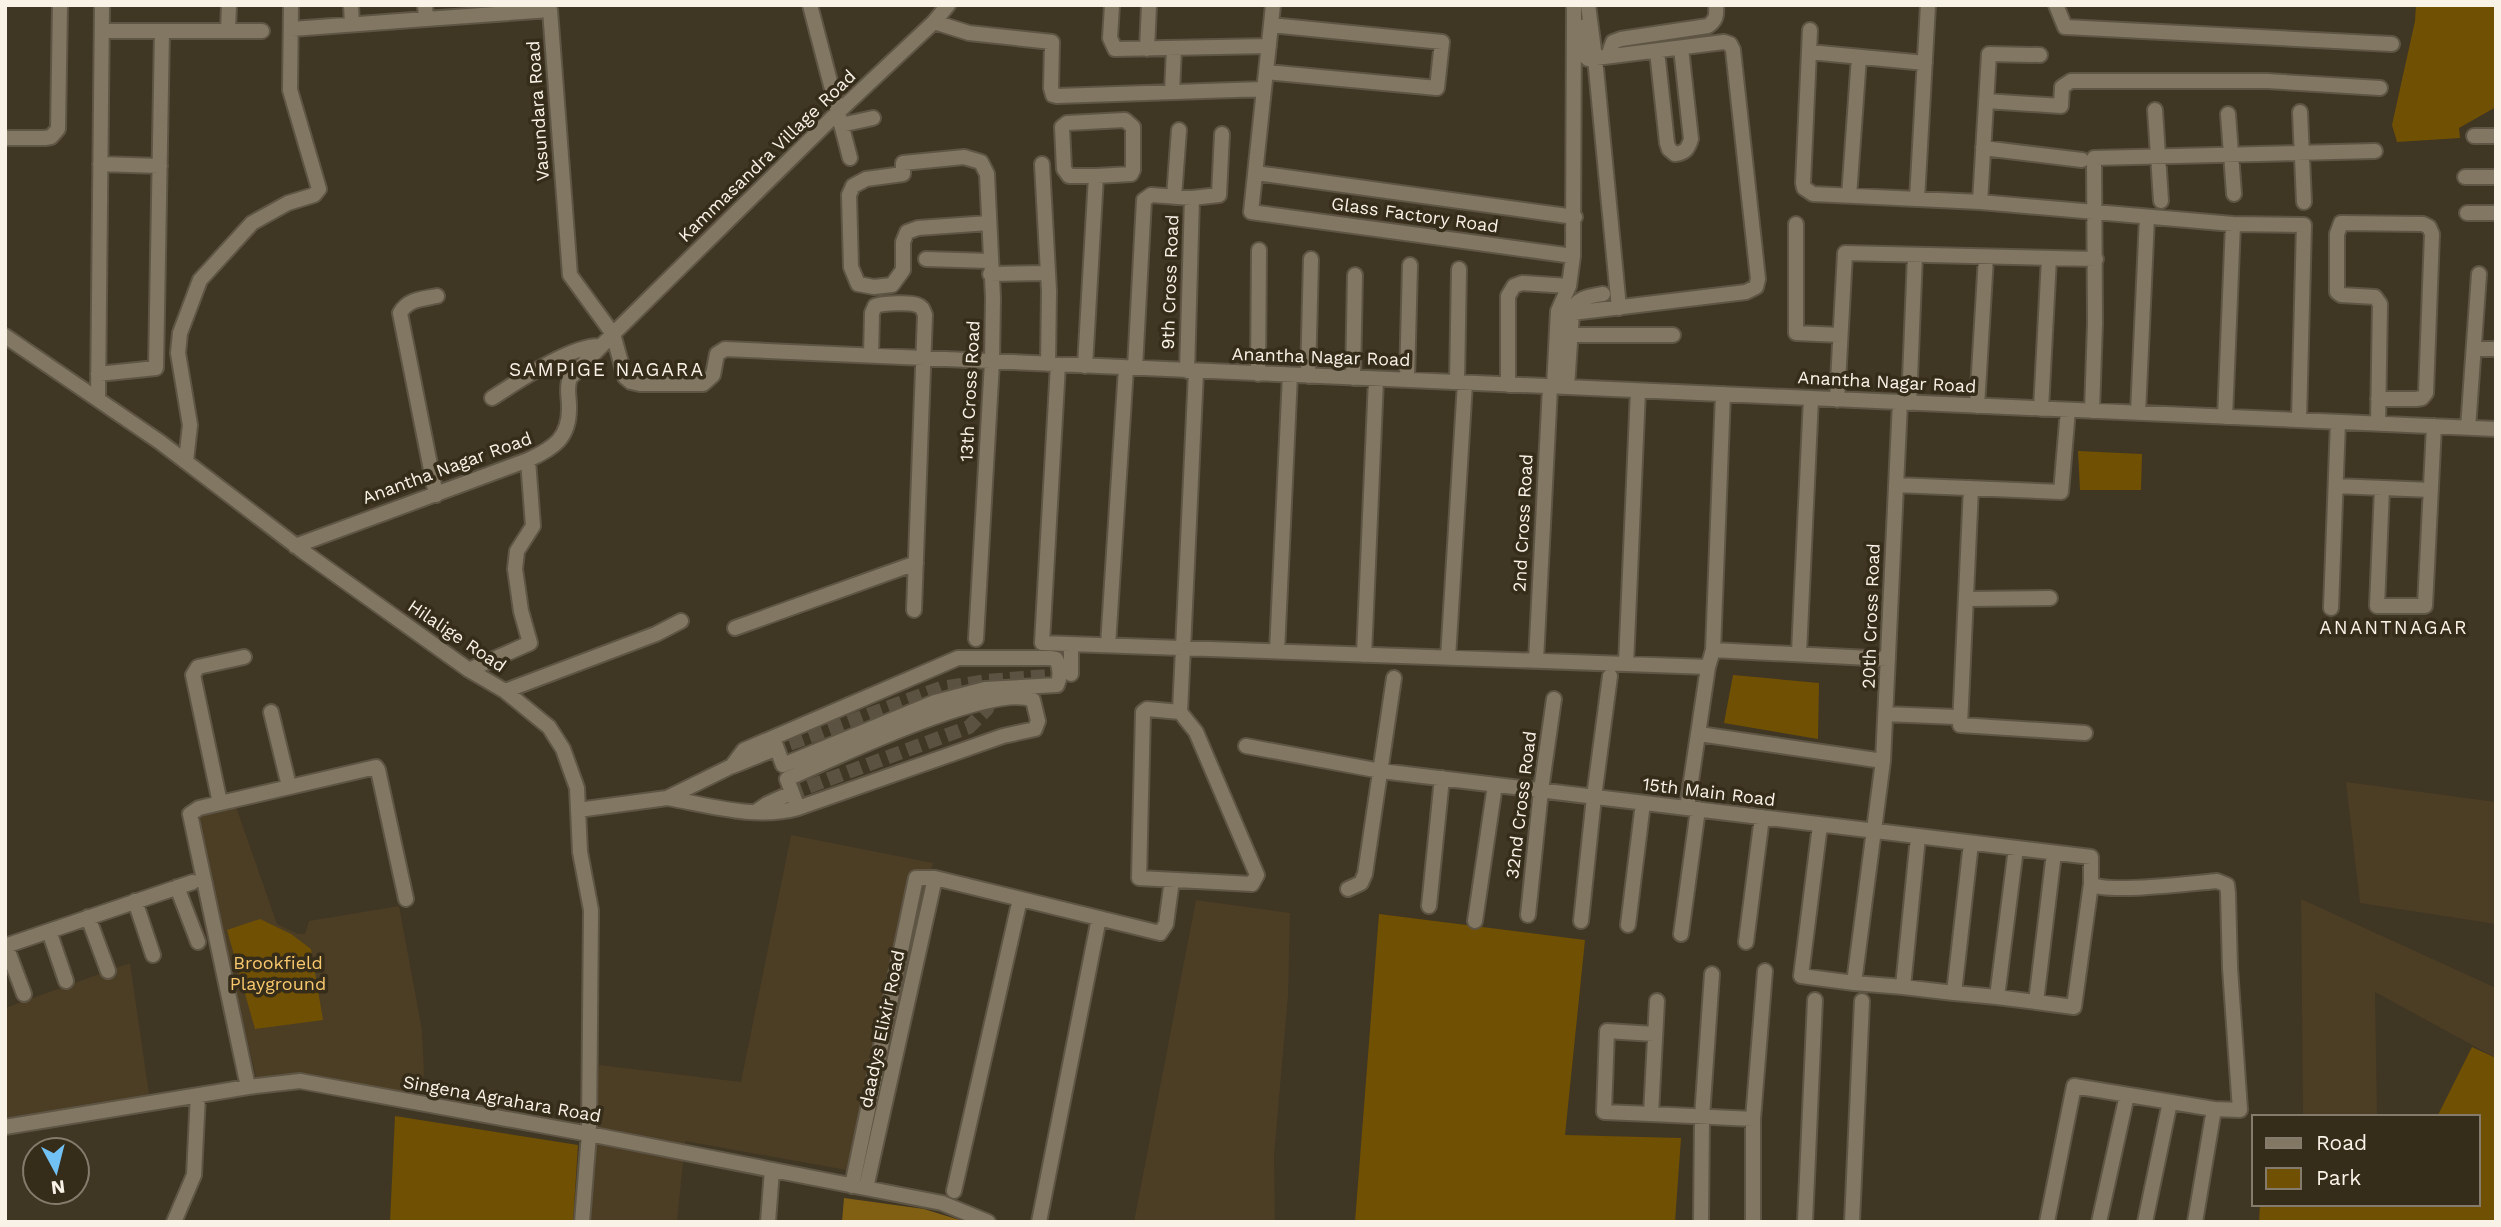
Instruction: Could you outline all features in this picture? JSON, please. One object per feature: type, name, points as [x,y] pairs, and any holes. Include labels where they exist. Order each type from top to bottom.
[{"type":"street","points":[[5,138],[45,138],[58,129],[60,5]]},
{"type":"street","points":[[97,399],[102,5]]},
{"type":"street","points":[[228,31],[229,5]]},
{"type":"street","points":[[186,461],[190,425],[178,353],[180,333],[200,281],[251,223],[288,203],[314,195],[319,189],[290,90],[291,5]]},
{"type":"street","points":[[351,5],[352,24]]},
{"type":"street","points":[[810,5],[850,158]]},
{"type":"street","name":"Kammasandra Village Road","points":[[613,334],[840,119],[948,5]]},
{"type":"street","points":[[1112,5],[1110,38],[1115,49],[1269,46]]},
{"type":"street","points":[[1147,49],[1149,5]]},
{"type":"street","points":[[1256,173],[1273,5]]},
{"type":"street","points":[[1557,387],[1573,256],[1575,217],[1574,5]]},
{"type":"street","points":[[1588,5],[1602,57],[1619,308]]},
{"type":"street","points":[[1602,57],[1614,42],[1621,39],[1708,26],[1717,15],[1716,5]]},
{"type":"street","points":[[1917,199],[1928,5]]},
{"type":"street","points":[[2055,5],[2065,27],[2392,44]]},
{"type":"street","name":"Vasundara Road","points":[[292,29],[352,24],[425,12],[529,8],[550,10],[570,275],[613,334]]},
{"type":"street","points":[[934,22],[969,33],[1052,42],[1051,88],[1053,95],[1057,96],[1264,89]]},
{"type":"street","points":[[1266,72],[1437,88],[1442,42],[1271,25]]},
{"type":"street","points":[[1565,314],[1746,292],[1756,287],[1758,279],[1733,50],[1730,44],[1724,42],[1588,59],[1583,27],[1574,25]]},
{"type":"street","points":[[1810,30],[1804,188],[1813,194],[1980,202],[2233,224],[2304,225],[2298,420]]},
{"type":"street","points":[[102,31],[262,31]]},
{"type":"street","points":[[98,374],[156,368],[162,31]]},
{"type":"street","points":[[1172,92],[1174,48]]},
{"type":"street","points":[[1657,51],[1667,142],[1669,149],[1675,154],[1683,153],[1689,148],[1691,139],[1681,48]]},
{"type":"street","points":[[1809,52],[1925,63]]},
{"type":"street","points":[[1980,202],[1989,54],[2040,55]]},
{"type":"street","points":[[1849,196],[1859,57]]},
{"type":"street","points":[[1986,101],[2061,106],[2062,87],[2071,80],[2267,82],[2380,88]]},
{"type":"street","points":[[2155,110],[2161,201]]},
{"type":"street","points":[[2300,112],[2304,202]]},
{"type":"street","points":[[2228,114],[2234,194]]},
{"type":"street","points":[[840,119],[873,118]]},
{"type":"street","points":[[1125,120],[1129,122],[1133,127],[1131,174],[1096,176],[1066,174],[1063,124],[1125,120]]},
{"type":"street","points":[[1174,197],[1178,130]]},
{"type":"street","name":"9th Cross Road","points":[[1180,712],[1191,371],[1192,198],[1219,195],[1222,134]]},
{"type":"street","points":[[2473,136],[2496,136]]},
{"type":"street","points":[[1983,148],[2082,160]]},
{"type":"street","points":[[2092,411],[2096,259],[2094,158],[2375,151]]},
{"type":"street","name":"13th Cross Road","points":[[976,639],[992,362],[993,298],[987,174],[981,162],[964,157],[903,163],[903,174],[866,179],[853,186],[849,195],[851,267],[858,284],[874,287],[892,285],[903,270],[903,242],[906,232],[918,228],[989,223]]},
{"type":"street","points":[[100,164],[160,166]]},
{"type":"street","points":[[1042,164],[1053,365],[1042,643],[1708,667]]},
{"type":"street","name":"Glass Factory Road","points":[[1573,256],[1251,212],[1256,173],[1575,217]]},
{"type":"street","points":[[1085,366],[1096,176]]},
{"type":"street","points":[[2465,177],[2496,177]]},
{"type":"street","points":[[1108,645],[1144,200],[1151,195],[1192,198]]},
{"type":"street","points":[[2467,213],[2496,213]]},
{"type":"street","points":[[2138,413],[2147,217]]},
{"type":"street","points":[[2378,399],[2416,399],[2426,393],[2432,234],[2429,227],[2423,224],[2341,223],[2337,234],[2337,292],[2340,295],[2375,297],[2380,304],[2378,399],[2378,424]]},
{"type":"street","points":[[1796,224],[1796,333],[1840,335]]},
{"type":"street","points":[[2225,417],[2233,224]]},
{"type":"street","points":[[1258,374],[1259,250]]},
{"type":"street","points":[[1837,400],[1844,253],[2096,259]]},
{"type":"street","name":"20th Cross Road","points":[[1854,983],[1883,761],[1896,485],[1915,255]]},
{"type":"street","points":[[1978,406],[1986,257]]},
{"type":"street","points":[[2042,409],[2049,258]]},
{"type":"street","points":[[926,259],[1048,273]]},
{"type":"street","points":[[1308,376],[1311,259]]},
{"type":"street","points":[[1407,380],[1410,265]]},
{"type":"street","points":[[1448,658],[1461,383],[1459,269]]},
{"type":"street","points":[[2468,428],[2479,274]]},
{"type":"street","points":[[1353,378],[1355,275]]},
{"type":"street","points":[[1508,385],[1508,296],[1514,286],[1522,283],[1569,286]]},
{"type":"street","points":[[1565,314],[1577,300],[1604,294]]},
{"type":"street","points":[[436,495],[400,313],[413,301],[437,296]]},
{"type":"street","points":[[871,356],[872,313],[875,306],[917,305],[922,309],[925,315],[914,610]]},
{"type":"street","points":[[1557,387],[1569,335],[1565,314]]},
{"type":"street","name":"Anantha Nagar Road","points":[[295,546],[436,495],[548,450],[560,440],[569,417],[568,382],[613,334],[625,377],[640,384],[707,383],[713,375],[717,354],[725,349],[2496,429]]},
{"type":"street","points":[[1569,335],[1673,335]]},
{"type":"street","name":"Hilalige Road","points":[[5,336],[186,461],[295,546],[469,670],[505,691],[548,727],[564,749],[575,780],[580,852],[591,910],[589,1134],[582,1222]]},
{"type":"street","points":[[492,398],[534,372],[589,346],[600,346]]},
{"type":"street","points":[[2474,349],[2496,349]]},
{"type":"street","points":[[1278,651],[1290,375]]},
{"type":"street","points":[[1364,655],[1376,379]]},
{"type":"street","name":"2nd Cross Road","points":[[1535,661],[1557,387]]},
{"type":"street","points":[[1626,664],[1638,391]]},
{"type":"street","points":[[1681,934],[1699,734],[1708,667],[1713,650],[1723,394]]},
{"type":"street","points":[[1798,653],[1811,398]]},
{"type":"street","points":[[1896,485],[2061,492],[2068,410]]},
{"type":"street","points":[[2331,608],[2338,422]]},
{"type":"street","points":[[2382,488],[2377,607],[2425,606],[2434,426]]},
{"type":"street","points":[[469,670],[530,643],[521,611],[515,569],[517,551],[533,526],[528,460]]},
{"type":"street","points":[[2336,486],[2431,490]]},
{"type":"street","points":[[1971,488],[1960,725],[2085,733]]},
{"type":"street","points":[[735,628],[916,563]]},
{"type":"street","points":[[1966,599],[2050,598]]},
{"type":"street","points":[[505,691],[656,635],[681,621]]},
{"type":"street","points":[[1071,645],[1071,674]]},
{"type":"street","points":[[1713,650],[1888,659]]},
{"type":"street","points":[[220,803],[193,675],[198,667],[244,657]]},
{"type":"street","points":[[667,798],[732,766],[744,750],[772,745],[958,657],[1056,659],[1059,666],[1057,685],[1007,694],[934,717],[787,779],[797,808]]},
{"type":"street","points":[[1581,922],[1610,676]]},
{"type":"street","points":[[1348,889],[1362,884],[1365,874],[1394,678]]},
{"type":"street","points":[[578,810],[667,798],[756,812],[785,811],[1003,736],[1035,729],[1038,721],[1033,700],[985,688],[935,702],[783,765],[772,745]]},
{"type":"street","name":"32nd Cross Road","points":[[1528,915],[1554,699]]},
{"type":"street","points":[[1147,709],[1180,712],[1196,732],[1257,875],[1252,884],[1172,880],[1139,878],[1143,712],[1147,709]]},
{"type":"street","points":[[271,712],[289,786]]},
{"type":"street","points":[[1886,714],[1956,717]]},
{"type":"street","points":[[1699,734],[1883,761]]},
{"type":"street","name":"15th Main Road","points":[[1246,746],[1381,771],[2091,857],[2091,884]]},
{"type":"street","points":[[248,1087],[190,814],[199,808],[376,767],[407,899]]},
{"type":"street","points":[[1429,906],[1442,778]]},
{"type":"street","points":[[1475,922],[1495,785]]},
{"type":"street","points":[[756,812],[789,794]]},
{"type":"street","points":[[1628,925],[1643,803]]},
{"type":"street","points":[[1746,942],[1762,817]]},
{"type":"street","points":[[1820,824],[1801,976],[2074,1007],[2091,884],[2096,887],[2129,888],[2217,881],[2227,885],[2240,1110],[2214,1110],[2074,1086],[2047,1222]]},
{"type":"street","points":[[1903,988],[1918,836]]},
{"type":"street","points":[[1954,993],[1970,843]]},
{"type":"street","points":[[1997,997],[2016,848]]},
{"type":"street","points":[[2036,1002],[2054,853]]},
{"type":"street","name":"daadys Elixir Road","points":[[916,878],[935,878],[859,1187],[916,878]]},
{"type":"street","points":[[935,878],[1160,933],[1166,924],[1172,880]]},
{"type":"street","points":[[24,994],[6,946],[192,882]]},
{"type":"street","points":[[177,887],[198,943]]},
{"type":"street","points":[[954,1191],[1020,899]]},
{"type":"street","points":[[135,901],[153,955]]},
{"type":"street","points":[[88,917],[108,971]]},
{"type":"street","points":[[1039,1222],[1099,918]]},
{"type":"street","points":[[49,931],[66,981]]},
{"type":"street","points":[[1753,1222],[1753,1119],[1765,971]]},
{"type":"street","points":[[1701,1222],[1702,1117],[1712,974]]},
{"type":"street","points":[[1805,1222],[1815,1000]]},
{"type":"street","points":[[1651,1114],[1657,1001]]},
{"type":"street","points":[[1852,1222],[1861,1001]]},
{"type":"street","points":[[1654,1034],[1607,1031],[1604,1112],[1753,1119]]},
{"type":"street","name":"Singena Agrahara Road","points":[[5,1127],[300,1081],[942,1203],[988,1222]]},
{"type":"street","points":[[174,1222],[194,1175],[198,1095]]},
{"type":"street","points":[[2099,1222],[2127,1095]]},
{"type":"street","points":[[2145,1222],[2170,1102]]},
{"type":"street","points":[[2195,1222],[2214,1110]]},
{"type":"street","points":[[768,1222],[772,1170]]},
{"type":"shaded area","points":[[2346,782],[2496,802],[2496,924],[2360,903]]},
{"type":"shaded area","points":[[236,807],[277,924],[298,934],[305,934],[309,921],[399,906],[422,1030],[424,1074],[418,1097],[257,1081],[195,816]]},
{"type":"shaded area","points":[[791,835],[933,863],[863,1173],[685,1141],[677,1222],[585,1222],[599,1065],[741,1082]]},
{"type":"shaded area","points":[[2301,899],[2496,988],[2496,1058],[2375,992],[2377,1115],[2303,1115]]},
{"type":"shaded area","points":[[1196,900],[1290,913],[1288,995],[1274,1156],[1275,1222],[1134,1222]]},
{"type":"shaded area","points":[[130,963],[149,1094],[5,1123],[5,1008]]},
{"type":"shaded area","points":[[844,1198],[924,1209],[966,1222],[842,1222]]},
{"type":"green space","points":[[2416,5],[2496,5],[2496,107],[2459,128],[2460,138],[2397,142],[2392,125],[2415,21]]},
{"type":"green space","points":[[2078,451],[2142,454],[2141,490],[2080,490]]},
{"type":"green space","points":[[1733,675],[1819,683],[1818,739],[1724,723]]},
{"type":"green space","points":[[1379,914],[1585,940],[1565,1135],[1681,1138],[1675,1222],[1355,1222]]},
{"type":"green space","name":"Brookfield Playground","points":[[260,919],[291,934],[311,949],[323,1020],[255,1029],[227,930]]},
{"type":"green space","points":[[2472,1047],[2496,1058],[2496,1222],[2259,1222],[2260,1206],[2480,1206],[2480,1115],[2438,1115]]},
{"type":"green space","points":[[395,1116],[578,1145],[573,1222],[390,1222]]},
{"type":"tunnel","points":[[770,751],[941,688],[1070,674]]},
{"type":"tunnel","points":[[789,794],[969,727],[987,709],[991,691]]},
{"type":"district","name":"SAMPIGE NAGARA","points":[[607,369]]},
{"type":"district","name":"ANANTNAGAR","points":[[2394,627]]}]
